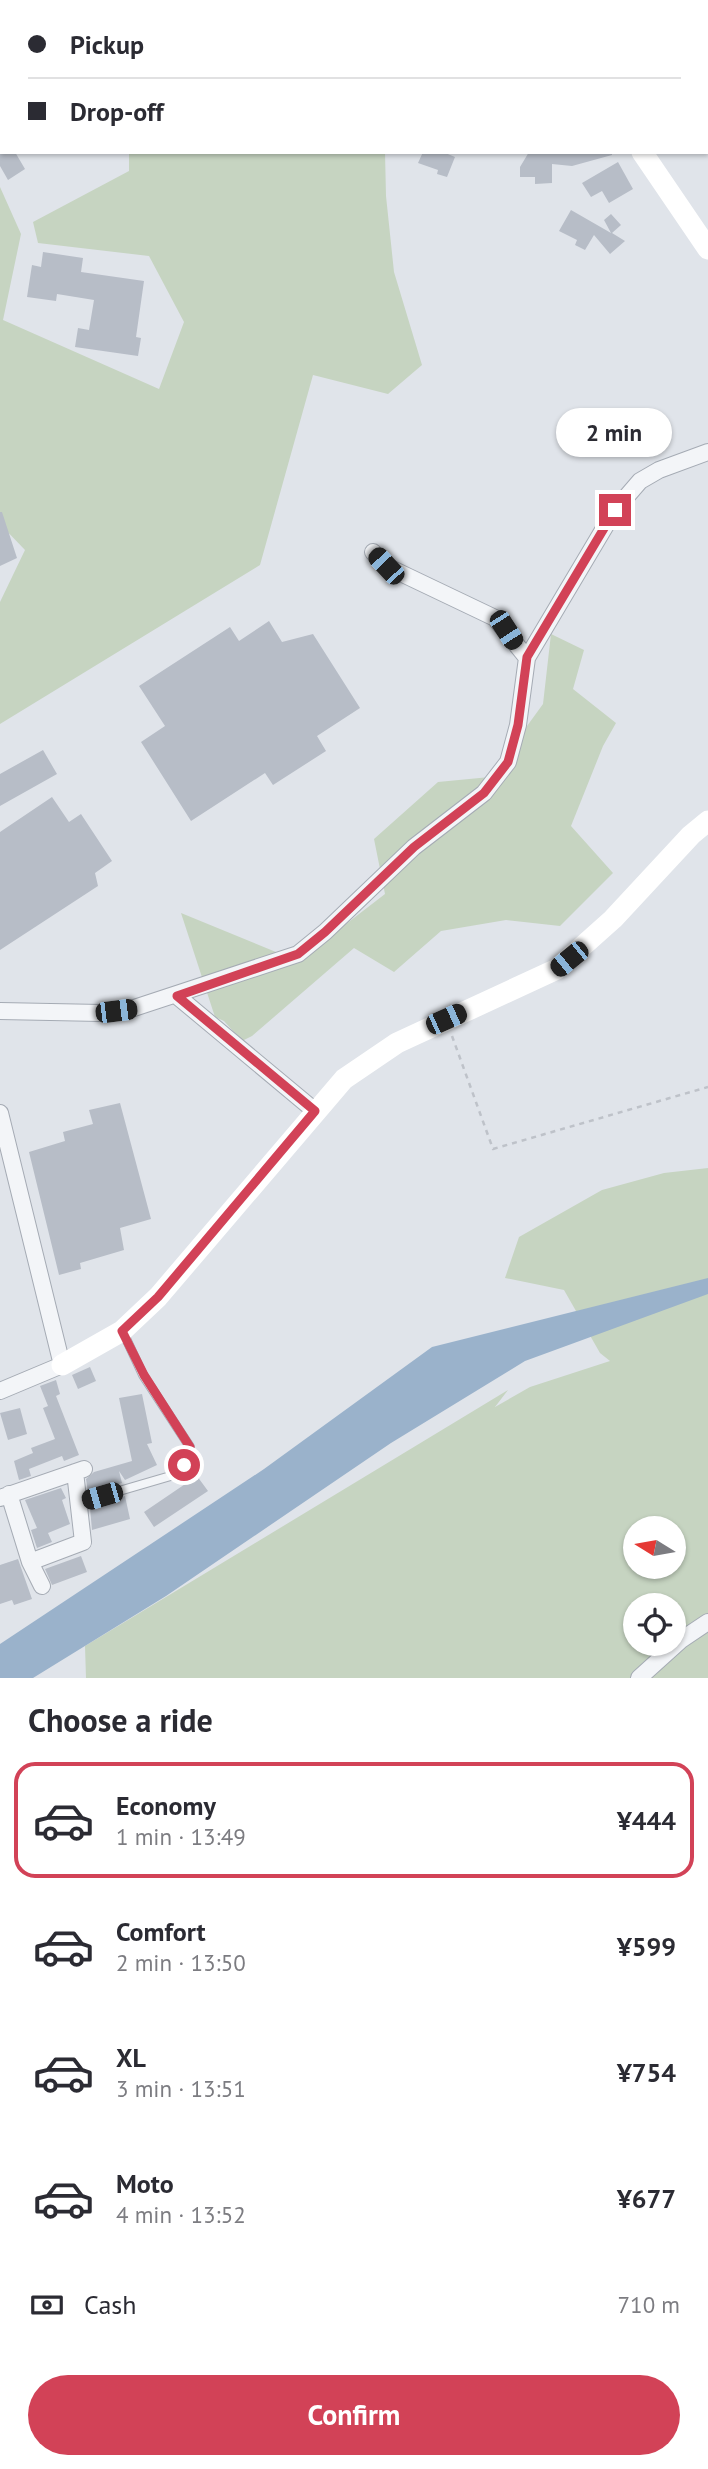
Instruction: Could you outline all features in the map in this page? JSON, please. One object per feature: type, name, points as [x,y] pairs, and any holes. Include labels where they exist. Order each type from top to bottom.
[{"type":"street","points":[[643,154],[708,248]]},
{"type":"street","points":[[0,1011],[101,1013],[131,1009],[298,954],[325,932],[414,847],[484,793],[508,762],[518,725],[527,657],[615,510],[640,481],[659,470],[708,452]]},
{"type":"street","points":[[373,552],[386,566],[495,618],[527,657]]},
{"type":"street","points":[[0,1391],[25,1383],[62,1365],[122,1331],[158,1297],[344,1079],[364,1063],[446,1019],[557,969],[613,919],[691,835],[708,821]]},
{"type":"street","points":[[177,996],[315,1111]]},
{"type":"street","points":[[0,1113],[62,1365]]},
{"type":"street","points":[[30,1562],[83,1542],[78,1503],[80,1470],[5,1496],[30,1562],[42,1586]]},
{"type":"street","points":[[639,1678],[681,1640],[708,1622]]},
{"type":"lane","points":[[78,1503],[174,1475],[184,1465],[190,1447],[144,1375],[122,1331]]},
{"type":"path","points":[[446,1019],[493,1149],[708,1087]]},
{"type":"green space","points":[[129,154],[385,154],[386,196],[394,272],[422,365],[388,394],[313,375],[260,565],[0,724],[0,602],[25,550],[0,524],[0,187],[21,234],[3,320],[159,389],[184,322],[149,256],[38,243],[33,222],[129,171]]},
{"type":"green space","points":[[551,634],[584,650],[573,689],[616,723],[603,746],[571,826],[613,873],[560,926],[506,920],[441,931],[394,972],[354,948],[252,1036],[242,1041],[224,1021],[215,1017],[181,913],[298,961],[385,894],[374,839],[438,782],[490,777],[543,704]]},
{"type":"green space","points":[[708,1168],[708,1678],[86,1678],[85,1646],[508,1390],[495,1407],[530,1387],[610,1361],[600,1353],[564,1290],[505,1278],[519,1237],[602,1190],[664,1173]]},
{"type":"water","points":[[708,1278],[708,1294],[525,1361],[391,1443],[166,1596],[33,1678],[0,1678],[0,1644],[264,1469],[432,1347]]},
{"type":"building","points":[[0,154],[16,154],[25,169],[8,180],[0,166]]},
{"type":"building","points":[[422,154],[448,154],[455,157],[447,177],[437,174],[438,170],[418,163]]},
{"type":"building","points":[[528,154],[612,154],[572,166],[552,164],[552,183],[535,184],[535,177],[520,177],[520,167]]},
{"type":"building","points":[[618,162],[633,189],[609,203],[602,191],[591,197],[582,183]]},
{"type":"building","points":[[571,210],[611,233],[604,220],[611,214],[621,225],[612,233],[625,241],[610,254],[594,235],[585,250],[575,245],[577,240],[559,231]]},
{"type":"building","points":[[43,252],[83,258],[81,272],[144,281],[136,337],[141,338],[138,356],[75,347],[78,328],[89,330],[94,300],[57,294],[56,301],[27,297],[32,265],[41,267]]},
{"type":"building","points":[[0,512],[17,558],[0,566]]},
{"type":"building","points":[[269,621],[282,642],[313,634],[360,708],[317,736],[326,751],[273,785],[265,773],[191,821],[141,742],[165,726],[139,686],[230,627],[239,641]]},
{"type":"building","points":[[43,750],[57,774],[0,806],[0,774]]},
{"type":"building","points":[[52,797],[69,822],[81,814],[112,861],[95,873],[98,886],[0,950],[0,832]]},
{"type":"building","points":[[120,1103],[151,1219],[120,1228],[124,1250],[80,1263],[81,1269],[59,1275],[29,1152],[65,1141],[63,1132],[93,1124],[89,1110]]},
{"type":"building","points":[[90,1367],[96,1381],[78,1389],[72,1375]]},
{"type":"building","points":[[56,1380],[60,1394],[56,1396],[79,1455],[64,1461],[62,1456],[29,1469],[31,1476],[19,1480],[14,1461],[33,1453],[31,1448],[55,1439],[43,1408],[48,1406],[40,1386]]},
{"type":"building","points":[[142,1394],[152,1443],[147,1444],[157,1465],[125,1480],[119,1471],[122,1483],[88,1493],[86,1479],[94,1472],[132,1461],[119,1398]]},
{"type":"building","points":[[20,1408],[27,1434],[8,1440],[0,1413]]},
{"type":"building","points":[[197,1476],[208,1491],[154,1527],[144,1512]]},
{"type":"building","points":[[61,1488],[66,1498],[62,1500],[70,1524],[48,1533],[52,1542],[37,1548],[31,1530],[37,1528],[25,1500]]},
{"type":"building","points":[[125,1496],[130,1519],[92,1530],[90,1508]]},
{"type":"building","points":[[81,1556],[87,1572],[52,1585],[45,1569]]},
{"type":"building","points":[[18,1559],[32,1599],[14,1605],[12,1600],[0,1604],[0,1565]]},
{"type":"route","points":[[184,1465],[190,1447],[144,1375],[122,1331],[158,1297],[315,1111],[177,996],[298,954],[325,932],[414,847],[484,793],[508,762],[518,725],[527,657],[589,558],[615,510]]}]
